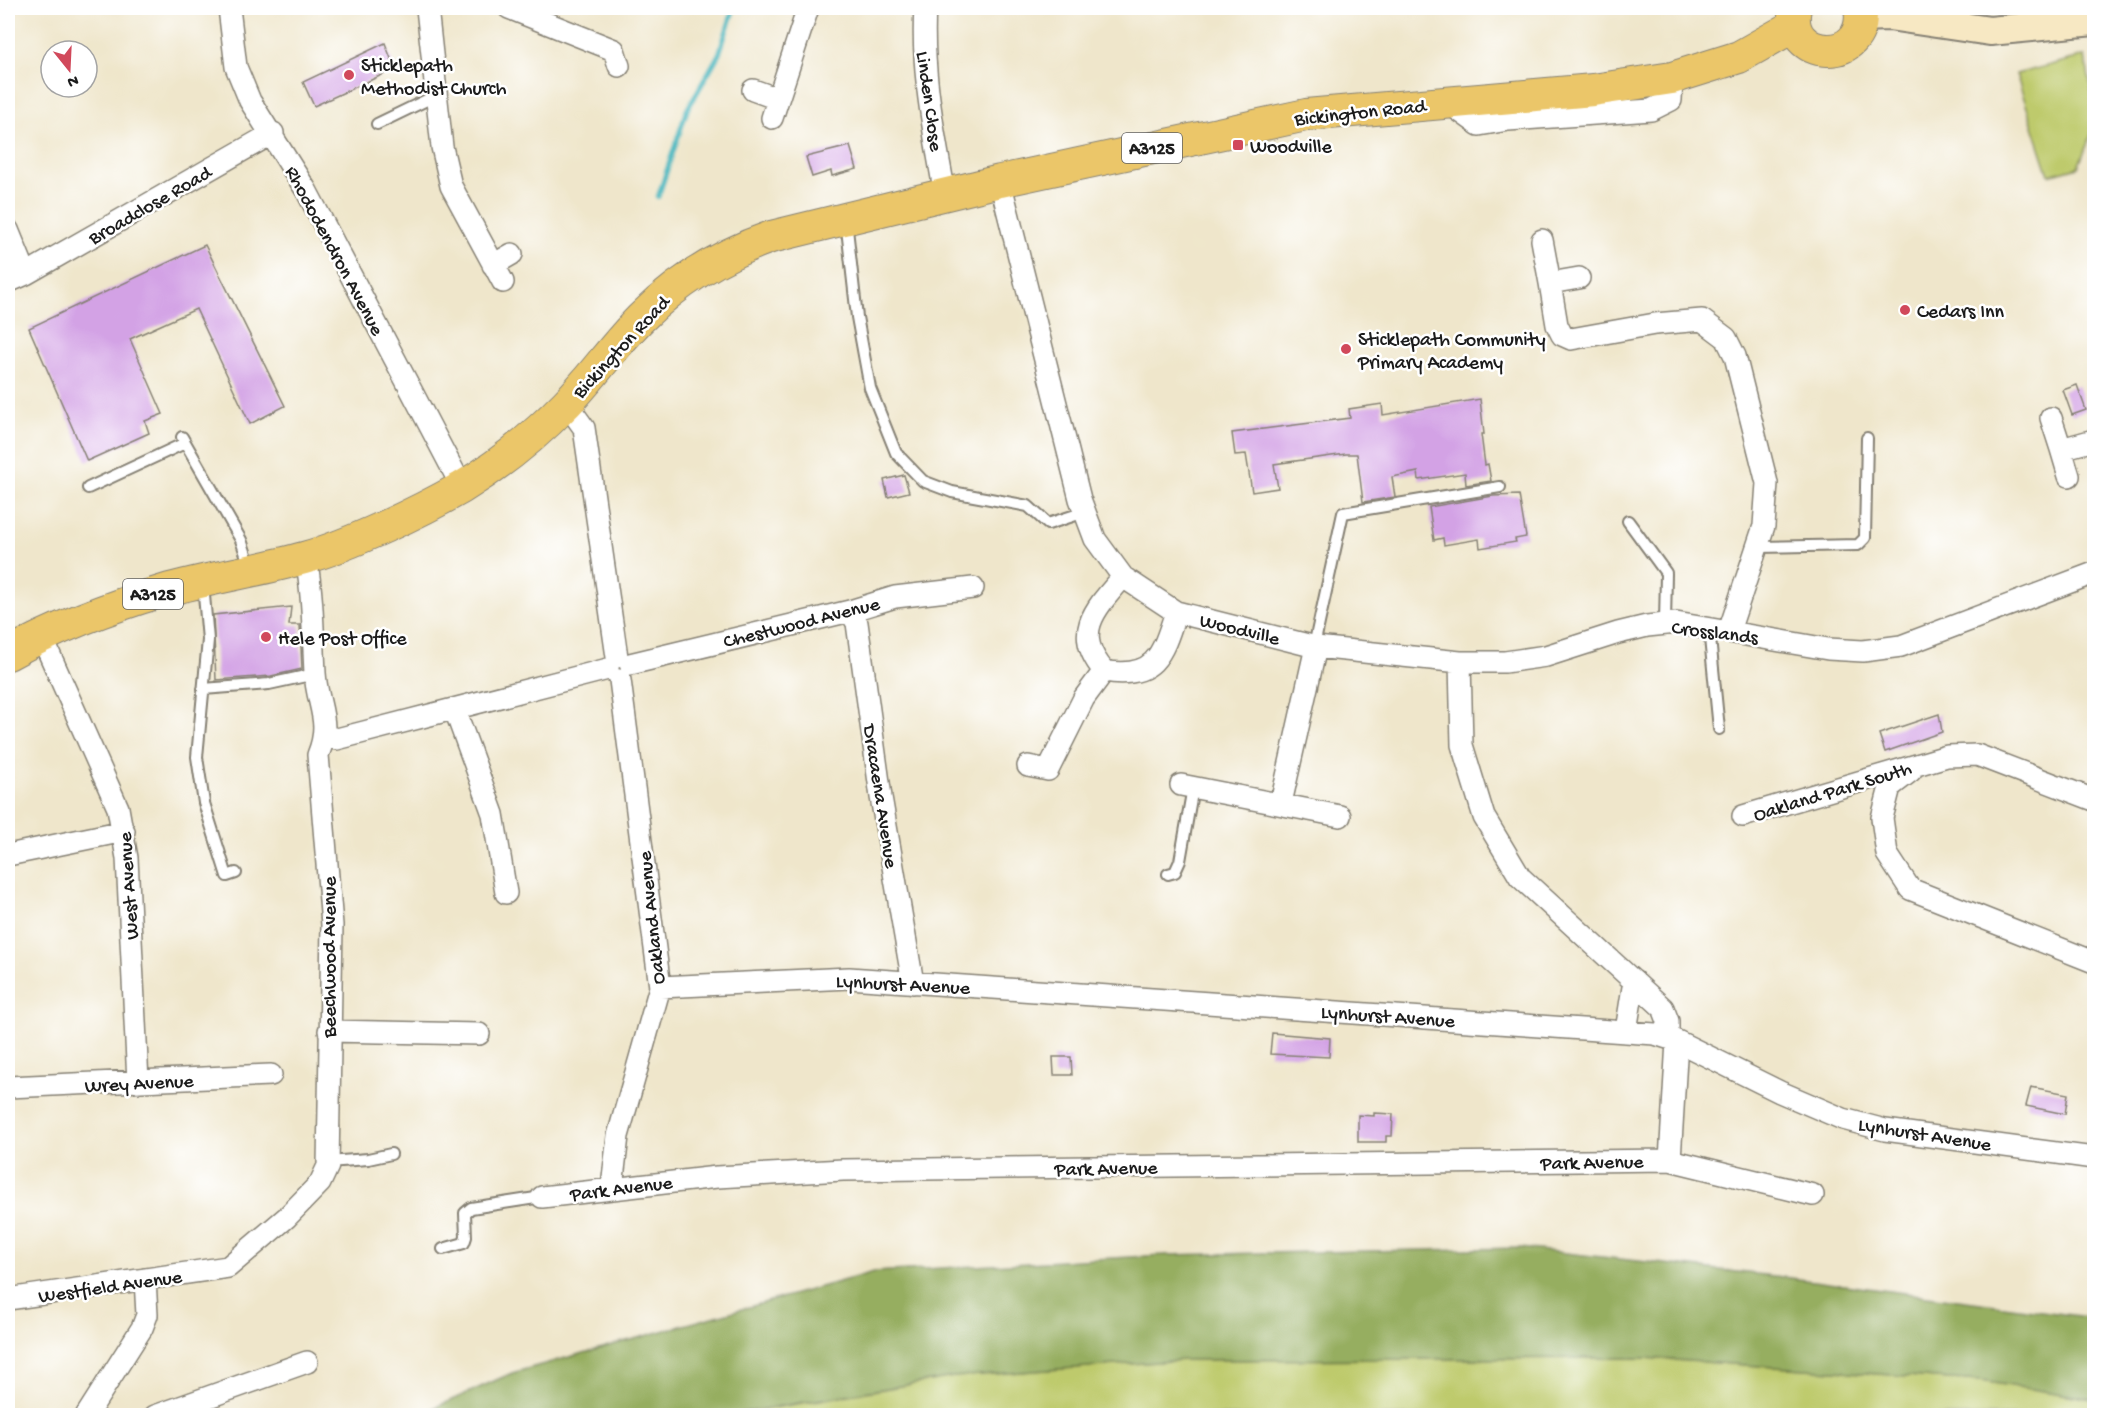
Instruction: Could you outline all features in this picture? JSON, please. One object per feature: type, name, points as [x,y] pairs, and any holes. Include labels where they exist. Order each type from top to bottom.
[{"type":"main road","points":[[1795,17],[1800,38],[1812,48],[1825,51],[1837,49],[1852,40],[1859,30],[1861,12],[1990,31],[2094,21]]},
{"type":"main road","name":"Bickington Road","points":[[8,654],[41,635],[94,613],[203,581],[306,557],[404,516],[462,487],[525,443],[566,403],[641,318],[703,268],[741,248],[771,237],[1000,181],[1306,115],[1593,90],[1672,78],[1739,57],[1795,17]]},
{"type":"street","name":"Rhododendron Avenue","points":[[229,8],[236,67],[250,101],[273,133],[306,190],[462,487]]},
{"type":"street","points":[[427,8],[442,147],[450,186],[498,273],[512,254]]},
{"type":"street","points":[[509,8],[622,52]]},
{"type":"street","points":[[753,90],[775,109],[808,8]]},
{"type":"street","name":"Linden Close","points":[[925,8],[923,45],[927,92],[945,195]]},
{"type":"street","name":"Broadclose Road","points":[[8,230],[17,278],[273,133]]},
{"type":"street","name":"Woodville","points":[[1000,181],[1085,512],[1095,539],[1122,577],[1176,612],[1315,646],[1460,662]]},
{"type":"street","points":[[1542,240],[1557,325],[1562,336],[1570,339],[1655,324],[1702,320],[1726,338],[1735,356],[1767,483],[1764,526],[1758,547],[1719,630]]},
{"type":"street","points":[[1550,284],[1579,278]]},
{"type":"street","name":"Oakland Avenue","points":[[566,403],[584,428],[619,667],[660,987],[618,1136],[612,1188]]},
{"type":"street","points":[[2051,418],[2069,476]]},
{"type":"street","points":[[2061,449],[2094,440]]},
{"type":"street","name":"Beechwood Avenue","points":[[213,1271],[228,1267],[288,1217],[320,1183],[328,1162],[332,925],[322,745],[315,674],[312,589],[306,557]]},
{"type":"street","name":"Crosslands","points":[[1460,662],[1505,662],[1546,656],[1618,633],[1676,623],[1828,649],[1863,651],[1901,646],[2094,573]]},
{"type":"street","points":[[1122,577],[1108,594],[1088,628],[1087,645],[1093,658],[1104,671],[1123,674],[1139,672],[1154,661],[1167,639],[1176,612]]},
{"type":"street","name":"Chestwood Avenue","points":[[322,745],[337,739],[619,667],[850,611],[895,597],[973,588]]},
{"type":"street","name":"Dracaena Avenue","points":[[850,611],[857,623],[881,796],[914,983]]},
{"type":"street","name":"West Avenue","points":[[41,635],[118,808],[124,831],[138,1082]]},
{"type":"street","points":[[1281,803],[1315,646]]},
{"type":"street","points":[[1460,662],[1462,745],[1484,816],[1520,877],[1663,1008],[1673,1040]]},
{"type":"street","points":[[1028,766],[1048,770],[1084,698],[1104,671]]},
{"type":"street","points":[[455,710],[493,814],[506,893]]},
{"type":"street","name":"Oakland Park South","points":[[1743,816],[1947,756],[1977,755],[2094,800]]},
{"type":"street","name":"Oakland Park South","points":[[1921,763],[1890,787],[1882,818],[1887,854],[1910,889],[2094,962]]},
{"type":"street","points":[[1187,786],[1340,816]]},
{"type":"street","points":[[8,855],[124,831]]},
{"type":"street","name":"Lynhurst Avenue","points":[[660,987],[849,978],[1626,1031],[1673,1040],[1780,1092],[1843,1119],[1885,1130],[2094,1158]]},
{"type":"street","points":[[1626,1031],[1634,981]]},
{"type":"street","points":[[329,1031],[479,1034]]},
{"type":"street","name":"Park Avenue","points":[[1670,1160],[1673,1040]]},
{"type":"street","name":"Wrey Avenue","points":[[8,1087],[271,1075]]},
{"type":"street","name":"Park Avenue","points":[[542,1197],[717,1177],[843,1170],[1670,1160],[1813,1195]]},
{"type":"street","name":"Westfield Avenue","points":[[8,1299],[213,1271]]},
{"type":"street","points":[[86,1416],[142,1328],[147,1315],[145,1279]]},
{"type":"street","points":[[155,1416],[307,1362]]},
{"type":"lane","points":[[377,124],[418,101],[436,95]]},
{"type":"lane","points":[[846,218],[857,317],[870,388],[896,453],[923,481],[952,492],[1028,506],[1048,524],[1085,512]]},
{"type":"lane","points":[[1758,547],[1858,545],[1864,538],[1867,438]]},
{"type":"lane","points":[[88,488],[184,440],[242,540],[251,571]]},
{"type":"lane","points":[[1315,646],[1343,513],[1500,487]]},
{"type":"lane","points":[[1628,521],[1666,573],[1665,624]]},
{"type":"lane","points":[[203,581],[208,640],[197,757],[199,778],[227,876],[236,873]]},
{"type":"lane","points":[[1719,630],[1719,729]]},
{"type":"lane","points":[[203,689],[269,684],[315,674]]},
{"type":"lane","points":[[1168,874],[1175,872],[1180,861],[1187,786]]},
{"type":"lane","points":[[328,1162],[368,1159],[391,1154]]},
{"type":"lane","points":[[443,1249],[464,1243],[465,1213],[471,1208],[542,1197]]},
{"type":"green space","points":[[2085,56],[2094,104],[2094,128],[2078,167],[2049,175],[2016,74]]},
{"type":"green space","points":[[1520,1248],[1783,1277],[2094,1318],[2094,1399],[1981,1381],[1645,1358],[1184,1360],[953,1377],[727,1415],[418,1415],[512,1373],[874,1272],[1164,1255]]},
{"type":"green space","points":[[1645,1358],[1981,1381],[2094,1399],[2094,1416],[727,1416],[953,1377],[1184,1360]]},
{"type":"building","name":"Sticklepath Methodist Church","points":[[385,43],[395,69],[314,106],[303,82]]},
{"type":"building","points":[[850,146],[857,169],[832,176],[831,171],[812,177],[806,157]]},
{"type":"building","points":[[205,245],[285,406],[250,424],[196,309],[130,339],[163,414],[145,421],[149,433],[87,461],[29,328]]},
{"type":"building","points":[[2077,385],[2086,410],[2072,415],[2063,390]]},
{"type":"building","points":[[1480,399],[1485,465],[1488,464],[1491,481],[1466,485],[1465,473],[1419,480],[1418,472],[1392,477],[1395,497],[1363,502],[1357,454],[1346,454],[1274,464],[1278,488],[1252,492],[1246,454],[1235,455],[1232,433],[1350,418],[1349,409],[1382,404],[1383,415]]},
{"type":"building","points":[[904,475],[909,492],[888,497],[884,480]]},
{"type":"building","points":[[1519,495],[1526,537],[1515,539],[1516,542],[1480,548],[1479,539],[1444,545],[1443,538],[1434,540],[1429,507],[1493,496]]},
{"type":"building","points":[[291,607],[289,625],[300,625],[302,669],[271,676],[216,680],[213,615]]},
{"type":"building","points":[[1939,714],[1942,732],[1885,752],[1879,734]]},
{"type":"building","points":[[1272,1033],[1330,1038],[1329,1057],[1270,1054]]},
{"type":"building","points":[[1053,1057],[1071,1057],[1072,1075],[1054,1075]]},
{"type":"building","points":[[2031,1087],[2068,1094],[2065,1114],[2026,1106]]},
{"type":"building","points":[[1374,1113],[1393,1114],[1392,1136],[1386,1136],[1386,1142],[1358,1142],[1358,1115],[1374,1116]]},
{"type":"waterway","points":[[658,197],[687,110],[719,54],[734,8]]},
{"type":"place","name":"Sticklepath Methodist Church","points":[[349,75]]},
{"type":"place","name":"Woodville","points":[[1238,145]]},
{"type":"place","name":"Cedars Inn","points":[[1905,310]]},
{"type":"place","name":"Sticklepath Community Primary Academy","points":[[1346,349]]},
{"type":"place","name":"Hele Post Office","points":[[266,637]]}]
